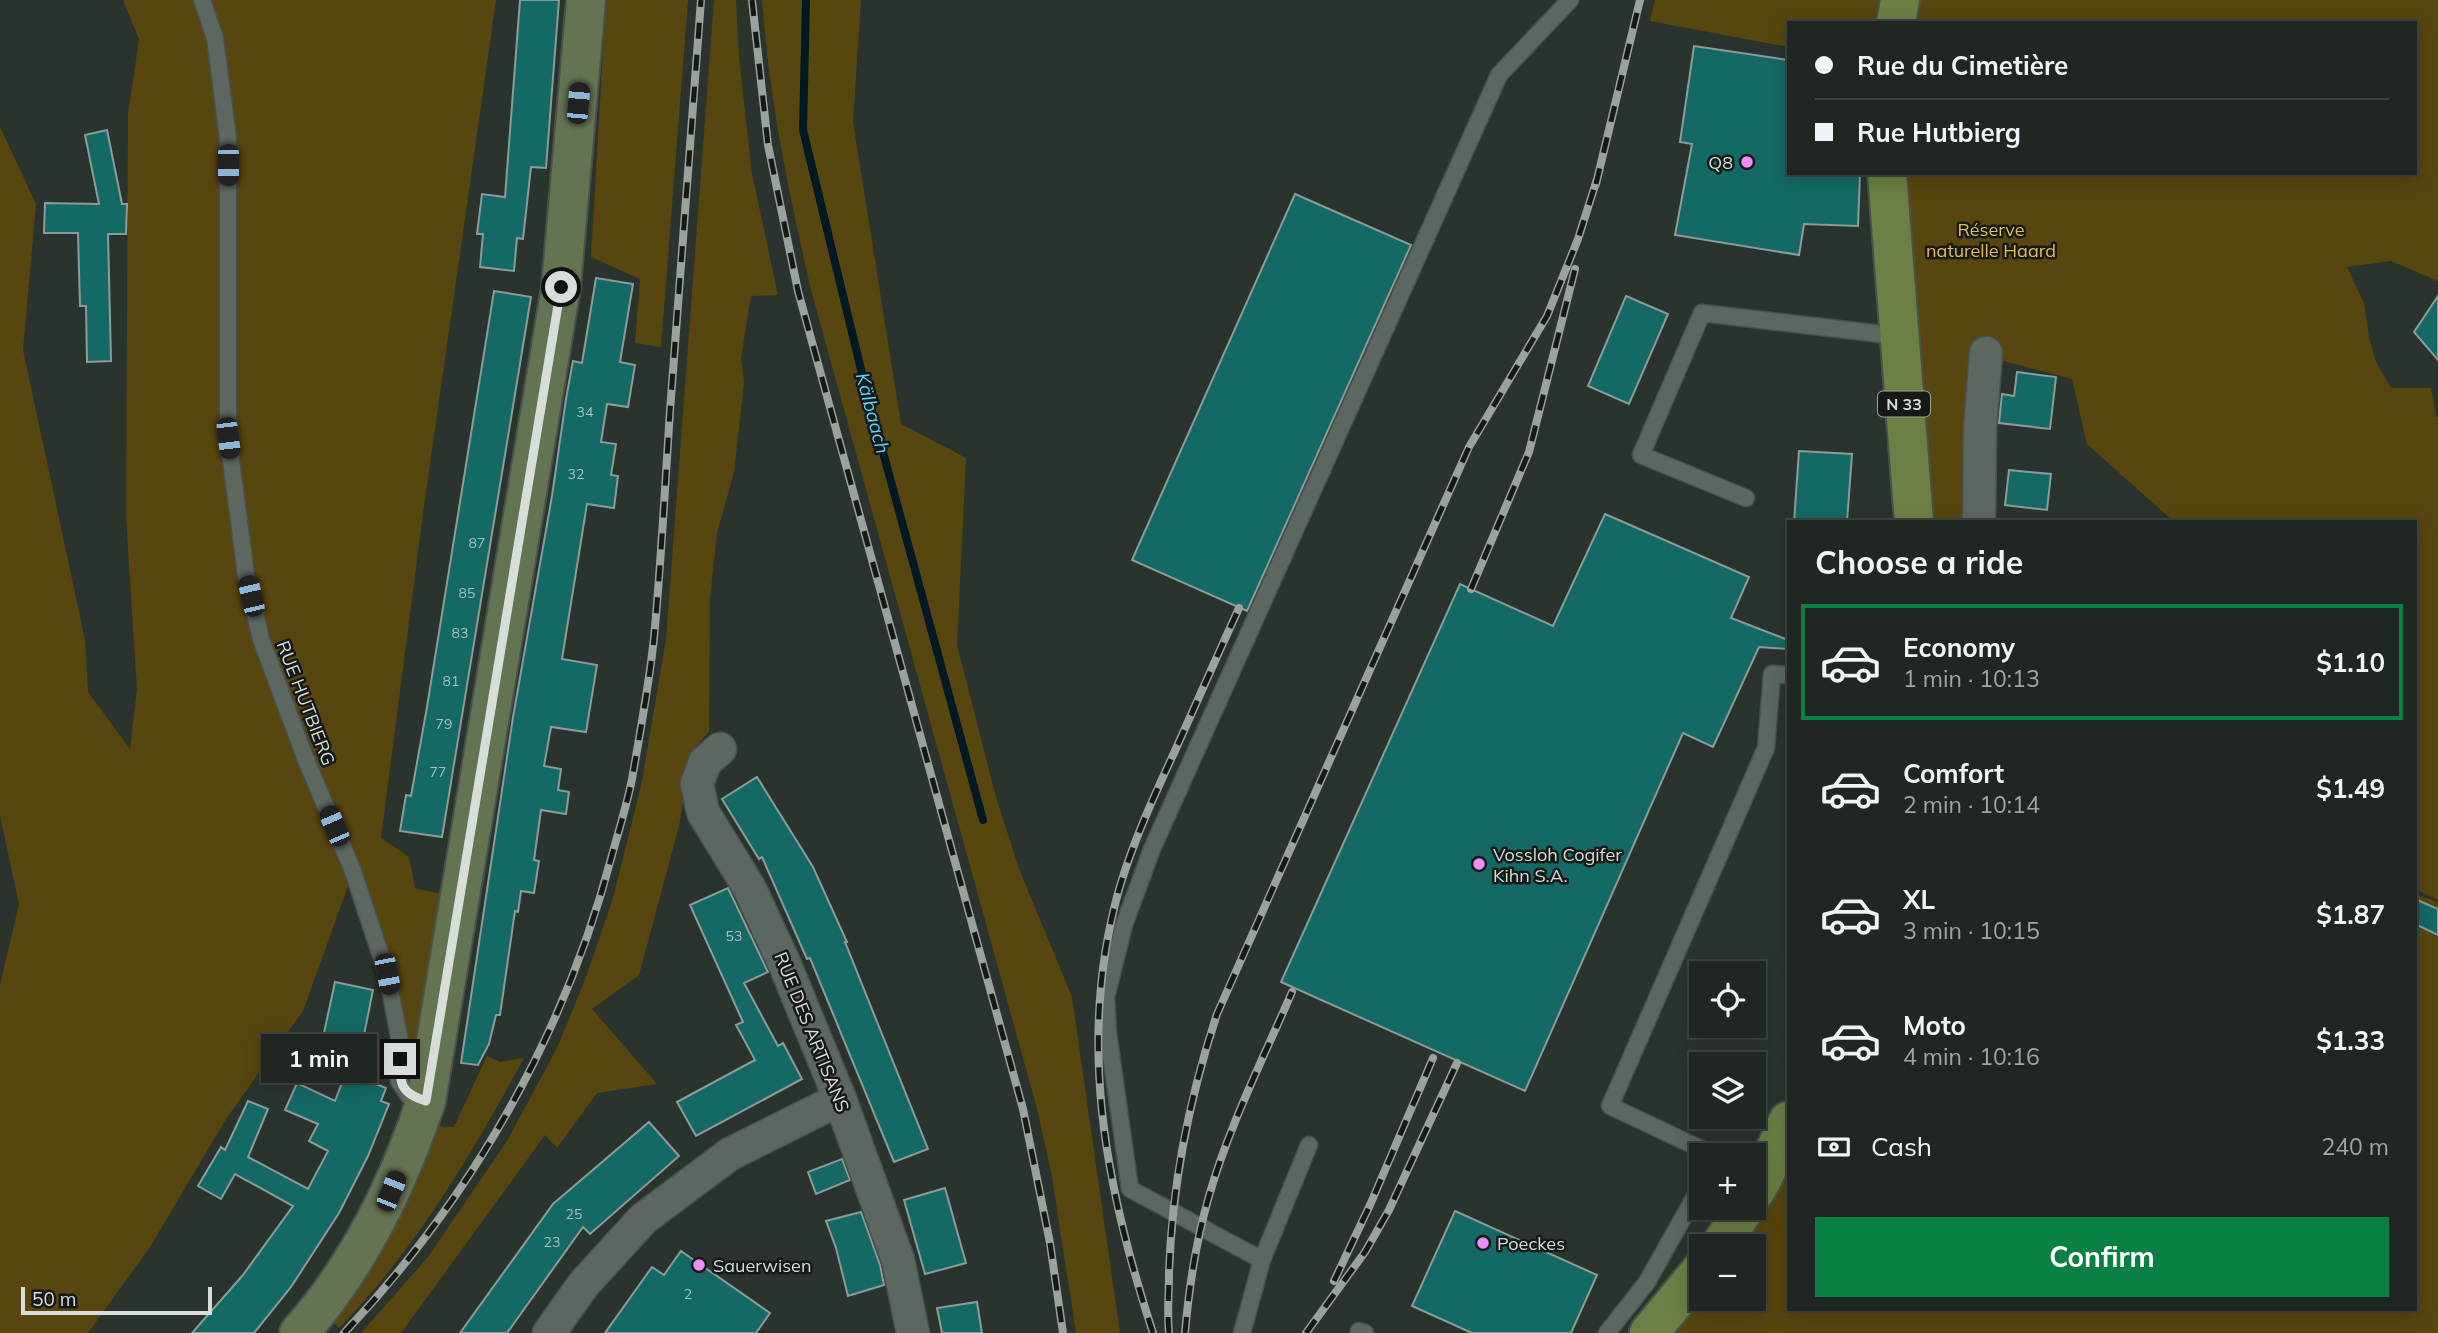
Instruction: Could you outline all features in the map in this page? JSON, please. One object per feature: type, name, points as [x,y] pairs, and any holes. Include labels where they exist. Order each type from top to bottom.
[{"type":"main road","points":[[299,1333],[354,1260],[382,1213],[426,1101],[561,287],[586,0]]},
{"type":"main road","points":[[1896,21],[1900,0]]},
{"type":"main road","name":"N 33","points":[[1887,175],[1914,520]]},
{"type":"main road","points":[[1766,1164],[1787,1123]]},
{"type":"main road","points":[[1649,1333],[1689,1285]]},
{"type":"street","points":[[1979,520],[1980,428],[1986,353]]},
{"type":"street","name":"RUE DES ARTISANS","points":[[720,749],[705,762],[697,784],[702,812],[750,889],[785,965],[840,1099],[898,1260],[914,1333]]},
{"type":"street","points":[[549,1333],[583,1285],[643,1219],[730,1154],[840,1099]]},
{"type":"lane","name":"RUE HUTBIERG","points":[[202,0],[215,38],[228,138],[228,438],[246,575],[261,639],[306,760],[353,871],[387,974],[400,1036],[400,1081],[409,1096],[426,1101]]},
{"type":"lane","points":[[1262,1260],[1130,1189],[1108,1033],[1106,997],[1124,925],[1152,849],[1499,75],[1570,0]]},
{"type":"lane","points":[[1746,498],[1641,455],[1702,313],[1898,336]]},
{"type":"lane","points":[[1689,1143],[1610,1106],[1766,748],[1772,674],[1787,675]]},
{"type":"lane","points":[[1242,1333],[1262,1260],[1310,1145]]},
{"type":"lane","points":[[1607,1333],[1647,1282],[1689,1207]]},
{"type":"green space","points":[[123,0],[496,0],[424,506],[381,838],[409,857],[415,888],[441,894],[411,1072],[399,1081],[399,1036],[353,872],[303,1011],[226,1119],[150,1247],[88,1333],[0,1333],[0,985],[19,904],[0,815],[0,127],[36,204],[23,350],[85,640],[88,692],[130,749],[137,690],[126,516],[128,115],[139,39]]},
{"type":"green space","points":[[606,0],[688,0],[661,347],[635,343],[640,279],[591,257]]},
{"type":"green space","points":[[714,0],[736,0],[739,57],[752,174],[778,295],[751,296],[741,358],[744,382],[734,472],[717,533],[710,598],[709,731],[691,753],[679,826],[639,975],[592,1009],[657,1084],[597,1093],[557,1148],[545,1135],[401,1333],[361,1333],[428,1257],[507,1141],[558,1046],[586,977],[613,898],[642,782],[666,639]]},
{"type":"green space","points":[[762,0],[861,0],[853,122],[901,424],[966,458],[957,645],[996,797],[1019,869],[1072,997],[1120,1333],[1076,1333],[1051,1171],[1036,1105],[811,290],[781,146]]},
{"type":"green space","name":"Réserve naturelle Haard","points":[[1655,0],[2438,0],[2438,281],[2391,261],[2347,267],[2364,303],[2376,362],[2391,388],[2431,388],[2438,417],[2438,900],[2417,890],[2417,520],[2172,520],[2087,444],[2072,379],[2000,360],[1980,519],[2012,520],[1914,520],[1887,175],[2417,175],[2417,21],[1787,21],[1787,47],[1650,21]]},
{"type":"green space","points":[[2417,895],[2438,902],[2438,1333],[1649,1333],[1689,1306],[1689,1311],[1766,1311],[1766,1234],[1727,1234],[1734,1220],[1766,1220],[1766,1161],[1787,1123],[1787,1311],[2417,1311]]},
{"type":"green space","points":[[487,1056],[500,1062],[524,1058],[463,1165],[418,1233],[367,1298],[339,1328],[334,1323],[373,1268],[420,1175],[439,1126],[454,1127]]},
{"type":"building","points":[[520,0],[559,0],[546,168],[531,167],[523,239],[517,238],[514,271],[480,267],[483,234],[477,234],[482,194],[505,197]]},
{"type":"building","points":[[1694,46],[1787,60],[1787,175],[1860,175],[1858,226],[1804,224],[1799,255],[1675,235],[1692,144],[1680,142]]},
{"type":"building","points":[[107,130],[122,204],[127,204],[126,234],[108,234],[111,361],[87,362],[86,306],[80,306],[78,233],[44,233],[45,203],[99,204],[85,135]]},
{"type":"building","points":[[1295,194],[1411,245],[1247,611],[1132,560]]},
{"type":"building","points":[[596,278],[633,284],[620,362],[635,365],[628,407],[607,404],[601,442],[616,444],[611,475],[618,476],[614,508],[587,504],[562,659],[597,665],[586,732],[551,727],[544,766],[561,769],[558,790],[569,792],[566,814],[541,810],[534,860],[539,861],[534,893],[521,891],[518,912],[515,911],[500,1015],[496,1015],[489,1044],[478,1065],[461,1063],[513,717],[552,496],[566,399],[573,361],[582,363]]},
{"type":"building","points":[[494,291],[531,297],[442,837],[400,831],[406,795],[411,796],[427,707]]},
{"type":"building","points":[[1626,296],[1668,314],[1629,404],[1588,386]]},
{"type":"building","points":[[2438,296],[2438,360],[2414,332]]},
{"type":"building","points":[[2017,372],[2056,377],[2050,429],[1999,423],[2002,394],[2014,396]]},
{"type":"building","points":[[1799,451],[1852,454],[1847,520],[1794,520]]},
{"type":"building","points":[[2009,470],[2051,474],[2047,510],[2005,505]]},
{"type":"building","name":"Vossloh Cogifer Kihn S.A.","points":[[1605,514],[1749,577],[1731,618],[1787,640],[1787,649],[1759,647],[1713,747],[1683,733],[1525,1091],[1281,982],[1460,584],[1553,626]]},
{"type":"building","points":[[757,777],[813,867],[847,942],[928,1149],[894,1162],[810,958],[807,959],[762,857],[759,859],[722,799]]},
{"type":"building","points":[[728,888],[768,972],[744,983],[778,1046],[783,1043],[802,1079],[696,1136],[677,1102],[755,1060],[736,1025],[743,1022],[690,905]]},
{"type":"building","points":[[2417,900],[2438,909],[2438,935],[2417,925]]},
{"type":"building","points":[[335,982],[373,990],[361,1050],[322,1042]]},
{"type":"building","points":[[346,1072],[386,1088],[381,1101],[389,1104],[368,1156],[339,1213],[291,1287],[254,1333],[192,1333],[243,1275],[293,1206],[235,1174],[221,1199],[198,1186],[221,1147],[225,1150],[248,1101],[268,1109],[248,1157],[308,1189],[328,1151],[309,1141],[318,1124],[285,1110],[297,1083],[335,1101]]},
{"type":"building","points":[[649,1122],[679,1156],[590,1234],[583,1227],[507,1333],[460,1333],[553,1204]]},
{"type":"building","points":[[842,1159],[850,1180],[816,1194],[808,1172]]},
{"type":"building","points":[[945,1188],[966,1263],[925,1274],[904,1200]]},
{"type":"building","name":"Poeckes","points":[[1455,1211],[1597,1275],[1571,1333],[1472,1333],[1412,1306]]},
{"type":"building","points":[[861,1212],[880,1265],[884,1285],[848,1296],[826,1221]]},
{"type":"building","points":[[681,1251],[770,1313],[756,1333],[605,1333],[652,1267],[664,1275]]},
{"type":"building","points":[[977,1302],[982,1333],[942,1333],[937,1308]]},
{"type":"waterway","name":"Kälbaach","points":[[806,0],[803,130],[865,386],[983,820]]},
{"type":"railway","points":[[344,1333],[433,1227],[473,1170],[508,1110],[540,1049],[568,986],[592,921],[625,807],[641,727],[654,638],[701,0]]},
{"type":"railway","points":[[752,0],[768,145],[798,291],[1023,1109],[1050,1243],[1063,1333]]},
{"type":"railway","points":[[1596,184],[1640,0]]},
{"type":"railway","points":[[1169,1333],[1171,1240],[1178,1174],[1190,1110],[1217,1014],[1469,447],[1547,316],[1578,239],[1598,176]]},
{"type":"railway","points":[[1471,589],[1529,452],[1575,269]]},
{"type":"railway","points":[[1153,1333],[1121,1223],[1110,1167],[1098,1055],[1100,999],[1107,943],[1120,886],[1132,852],[1239,608]]},
{"type":"railway","points":[[1185,1333],[1197,1247],[1217,1170],[1247,1093],[1292,992]]},
{"type":"railway","points":[[1334,1281],[1433,1058]]},
{"type":"railway","points":[[1306,1333],[1365,1252],[1389,1210],[1457,1063]]},
{"type":"place","name":"Q8","points":[[1747,162]]},
{"type":"place","name":"Vossloh Cogifer Kihn S.A.","points":[[1479,864]]},
{"type":"place","name":"Poeckes","points":[[1483,1243]]},
{"type":"place","name":"Sauerwisen","points":[[699,1265]]},
{"type":"route","points":[[400,1059],[400,1081],[409,1096],[426,1101],[561,287]]}]
